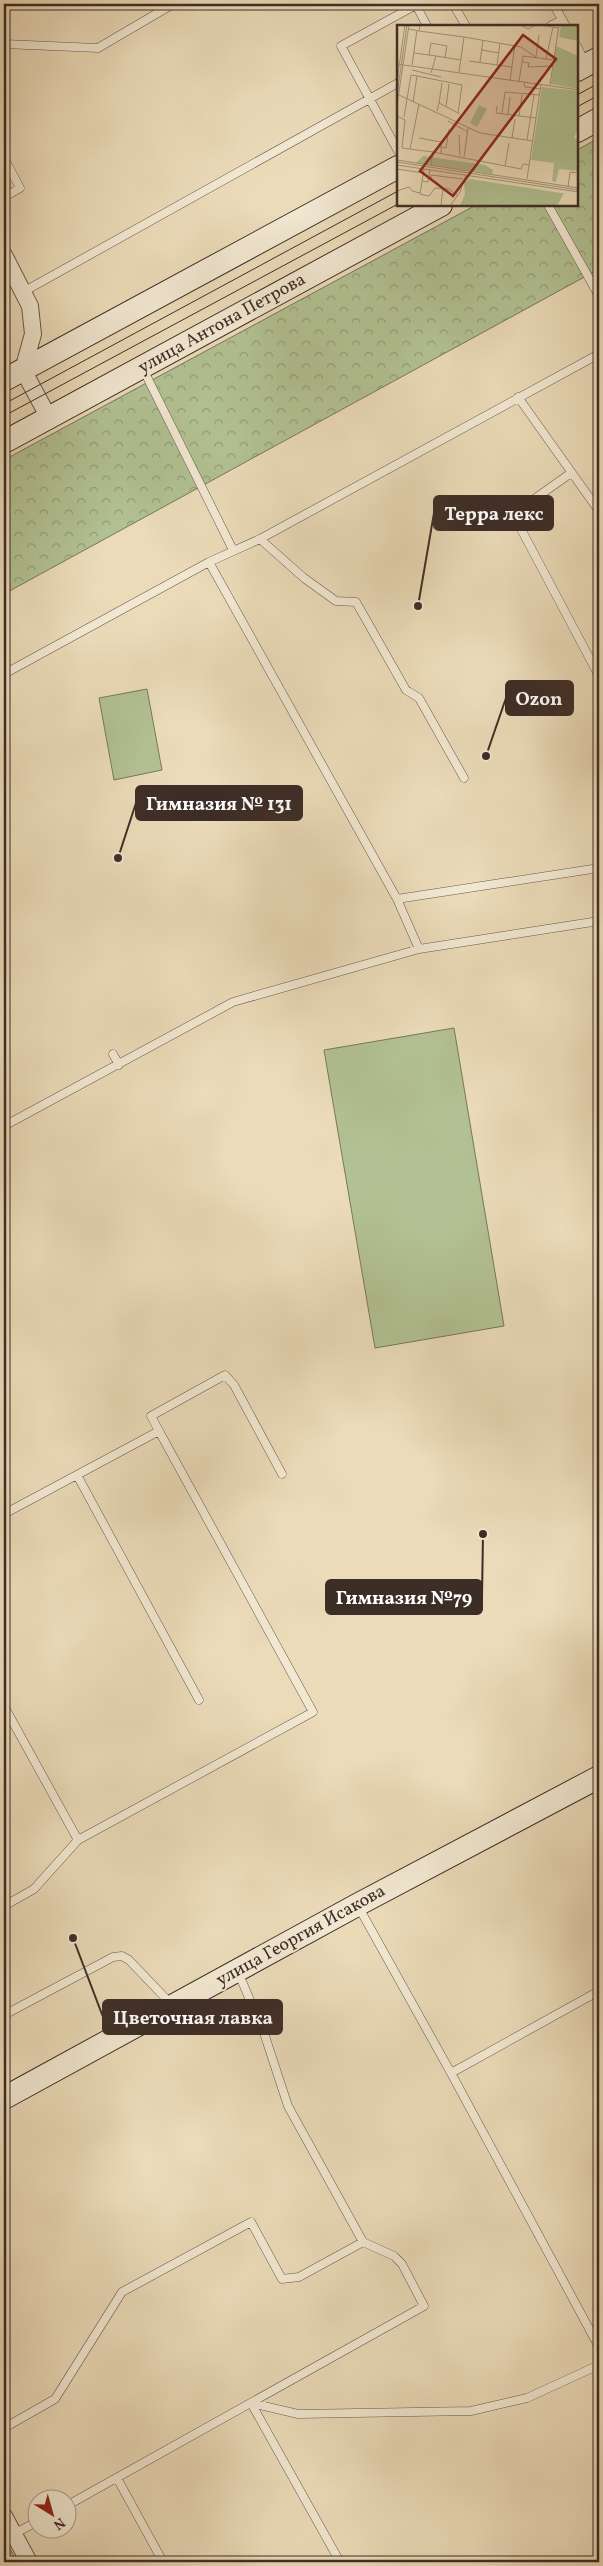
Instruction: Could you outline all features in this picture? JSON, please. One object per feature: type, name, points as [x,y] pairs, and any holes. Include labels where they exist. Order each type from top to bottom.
[{"type":"main road","points":[[578,130],[599,119]]},
{"type":"main road","points":[[4,380],[397,168]]},
{"type":"main road","name":"улица Антона Петрова","points":[[4,442],[438,206]]},
{"type":"main road","name":"улица Георгия Исакова","points":[[4,2098],[357,1905],[599,1777]]},
{"type":"street","points":[[4,255],[30,306],[33,334],[23,370],[49,418]]},
{"type":"street","points":[[4,2516],[29,2562]]},
{"type":"lane","points":[[4,44],[98,48],[173,4]]},
{"type":"lane","points":[[453,4],[465,25]]},
{"type":"lane","points":[[564,23],[555,6],[566,4]]},
{"type":"lane","points":[[397,149],[341,46],[416,5],[426,25]]},
{"type":"lane","points":[[23,292],[397,84]]},
{"type":"lane","points":[[4,158],[20,188],[4,196]]},
{"type":"lane","points":[[549,206],[599,296]]},
{"type":"lane","points":[[4,674],[210,562],[260,539],[599,354]]},
{"type":"lane","points":[[142,367],[233,550]]},
{"type":"lane","points":[[518,398],[599,511]]},
{"type":"lane","points":[[571,473],[513,514],[599,676]]},
{"type":"lane","points":[[260,539],[304,578],[336,601],[356,602],[406,690],[420,698],[464,778]]},
{"type":"lane","points":[[210,562],[397,899],[418,949]]},
{"type":"lane","points":[[397,899],[599,868]]},
{"type":"lane","points":[[4,1126],[120,1065],[232,1002],[418,949],[599,922]]},
{"type":"lane","points":[[113,1054],[120,1065]]},
{"type":"lane","points":[[4,1906],[34,1889],[78,1840],[313,1712],[151,1416],[225,1375],[234,1384],[282,1474]]},
{"type":"lane","points":[[4,1514],[159,1431]]},
{"type":"lane","points":[[77,1475],[199,1700]]},
{"type":"lane","points":[[4,1706],[78,1840]]},
{"type":"lane","points":[[357,1905],[451,2072],[599,2347]]},
{"type":"lane","points":[[4,2015],[113,1957],[122,1956],[129,1960],[172,2005]]},
{"type":"lane","points":[[78,2499],[424,2306],[402,2264],[394,2256],[363,2242],[288,2106],[264,2034],[238,1970]]},
{"type":"lane","points":[[451,2072],[599,1991]]},
{"type":"lane","points":[[4,2428],[55,2399],[122,2292],[251,2222],[282,2279],[299,2277],[363,2242]]},
{"type":"lane","points":[[251,2403],[298,2414],[471,2411],[527,2398],[599,2366]]},
{"type":"lane","points":[[251,2403],[340,2562]]},
{"type":"lane","points":[[117,2478],[163,2562]]},
{"type":"lane","points":[[14,2534],[28,2526]]},
{"type":"green space","points":[[599,138],[599,269],[4,594],[4,460],[474,206],[578,206],[578,149]]},
{"type":"green space","points":[[147,689],[162,770],[114,780],[99,698]]},
{"type":"green space","points":[[454,1028],[504,1326],[375,1348],[324,1050]]},
{"type":"green space","points":[[4,2537],[17,2562],[4,2562]]},
{"type":"tram line","points":[[578,94],[599,83]]},
{"type":"tram line","points":[[578,106],[599,95]]},
{"type":"tram line","points":[[4,404],[397,192]]},
{"type":"tram line","points":[[4,416],[397,205]]},
{"type":"place","name":"Терра лекс","points":[[418,606]]},
{"type":"place","name":"Ozon","points":[[486,756]]},
{"type":"place","name":"Гимназия № 131","points":[[118,858]]},
{"type":"place","name":"Гимназия №79","points":[[483,1534]]},
{"type":"place","name":"Цветочная лавка","points":[[73,1938]]}]
